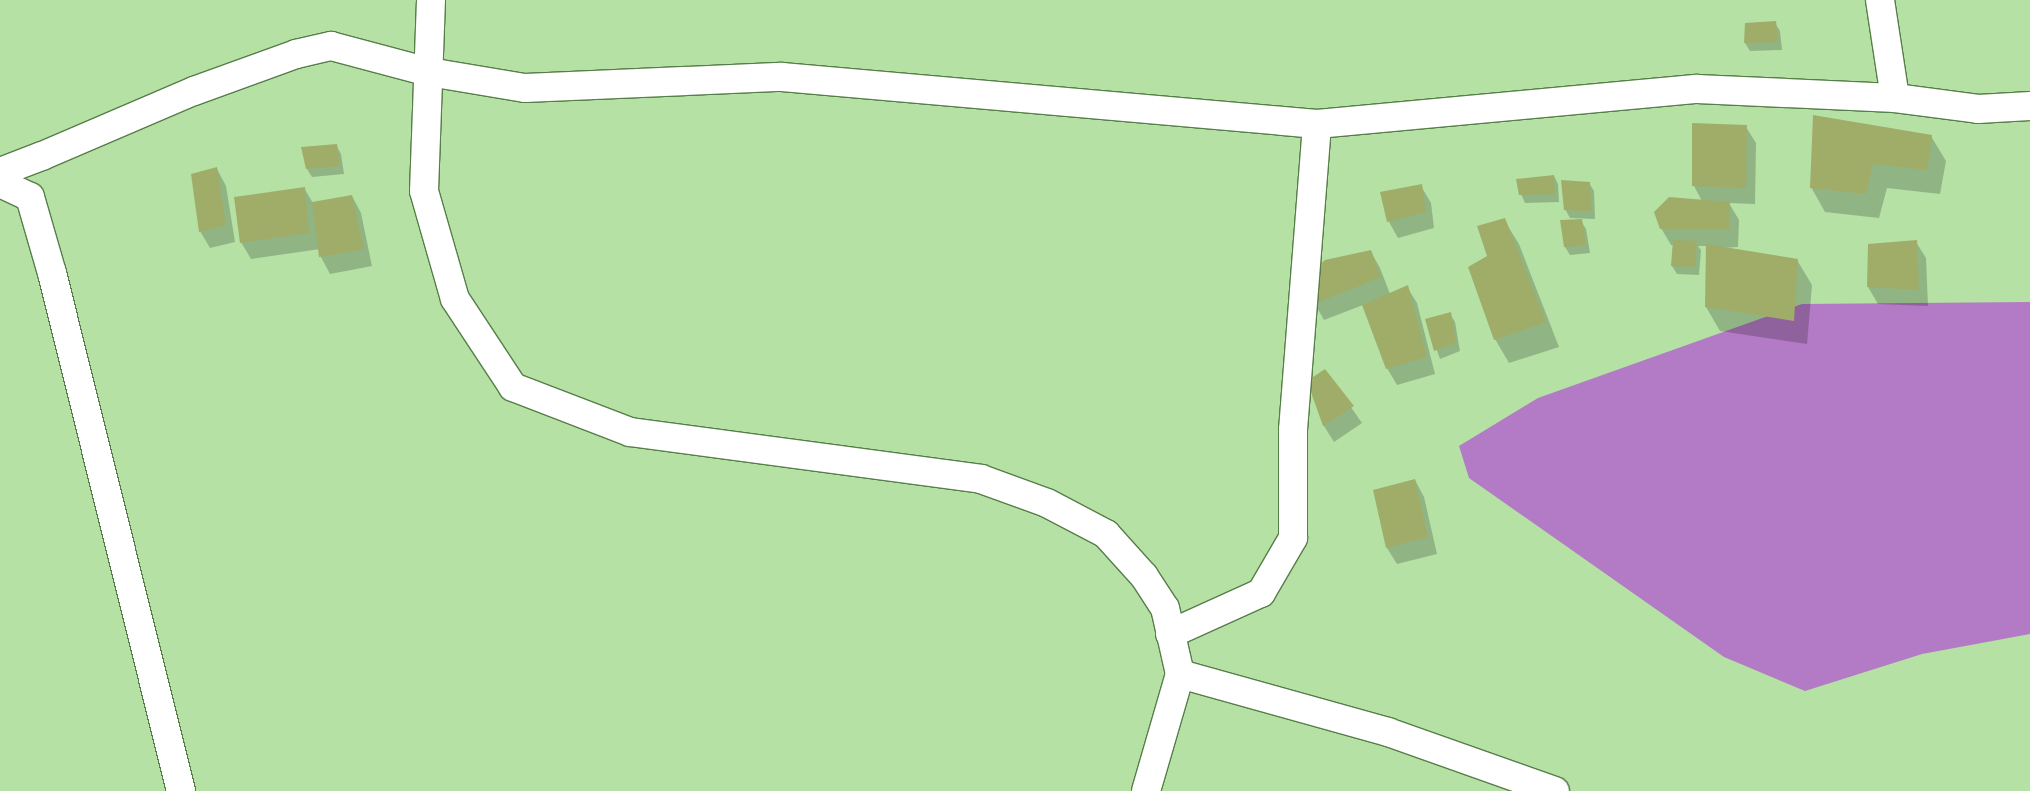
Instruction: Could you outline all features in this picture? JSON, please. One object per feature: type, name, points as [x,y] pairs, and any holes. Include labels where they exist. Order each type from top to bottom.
[{"type":"street","points":[[431,0],[424,191],[455,299],[513,386],[630,432],[981,479],[1047,503],[1106,534],[1144,576],[1165,608],[1180,674],[1146,791]]},
{"type":"street","points":[[1880,0],[1895,98]]},
{"type":"street","points":[[0,172],[194,91],[296,54],[331,46],[429,72],[525,88],[782,77],[1317,124],[1697,89],[1895,98],[1978,109],[2030,106]]},
{"type":"street","points":[[1170,634],[1262,592],[1293,538],[1293,430],[1317,124]]},
{"type":"street","points":[[0,183],[30,197],[47,254],[182,791]]},
{"type":"street","points":[[1180,674],[1388,732],[1555,791]]},
{"type":"shaded area","points":[[2030,302],[2030,634],[1922,654],[1805,691],[1724,657],[1469,478],[1459,446],[1538,398],[1802,304]]},
{"type":"building","points":[[1776,21],[1778,42],[1744,43],[1745,23]]},
{"type":"building","points":[[1813,115],[1932,135],[1927,170],[1873,164],[1866,194],[1810,188]]},
{"type":"building","points":[[1692,123],[1747,125],[1746,188],[1692,186]]},
{"type":"building","points":[[337,144],[340,166],[306,169],[301,147]]},
{"type":"building","points":[[217,167],[226,225],[199,232],[191,174]]},
{"type":"building","points":[[1554,175],[1555,194],[1519,195],[1516,179]]},
{"type":"building","points":[[1561,180],[1590,182],[1591,211],[1564,210]]},
{"type":"building","points":[[1422,184],[1426,212],[1387,222],[1380,192]]},
{"type":"building","points":[[305,187],[309,233],[240,243],[234,197]]},
{"type":"building","points":[[352,195],[364,249],[319,257],[312,202]]},
{"type":"building","points":[[1669,197],[1730,202],[1729,230],[1660,229],[1654,212]]},
{"type":"building","points":[[1505,218],[1546,322],[1494,340],[1468,267],[1487,256],[1477,226]]},
{"type":"building","points":[[1582,219],[1586,245],[1564,247],[1560,220]]},
{"type":"building","points":[[1673,240],[1697,241],[1695,267],[1671,266]]},
{"type":"building","points":[[1917,240],[1919,290],[1867,287],[1868,244]]},
{"type":"building","points":[[1706,244],[1798,259],[1794,321],[1705,307]]},
{"type":"building","points":[[1371,250],[1381,277],[1314,304],[1311,272],[1325,260]]},
{"type":"building","points":[[1408,285],[1427,357],[1386,369],[1362,305]]},
{"type":"building","points":[[1451,312],[1456,343],[1434,351],[1425,319]]},
{"type":"building","points":[[1325,369],[1354,406],[1323,426],[1307,381]]},
{"type":"building","points":[[1415,479],[1428,537],[1386,548],[1373,490]]}]
